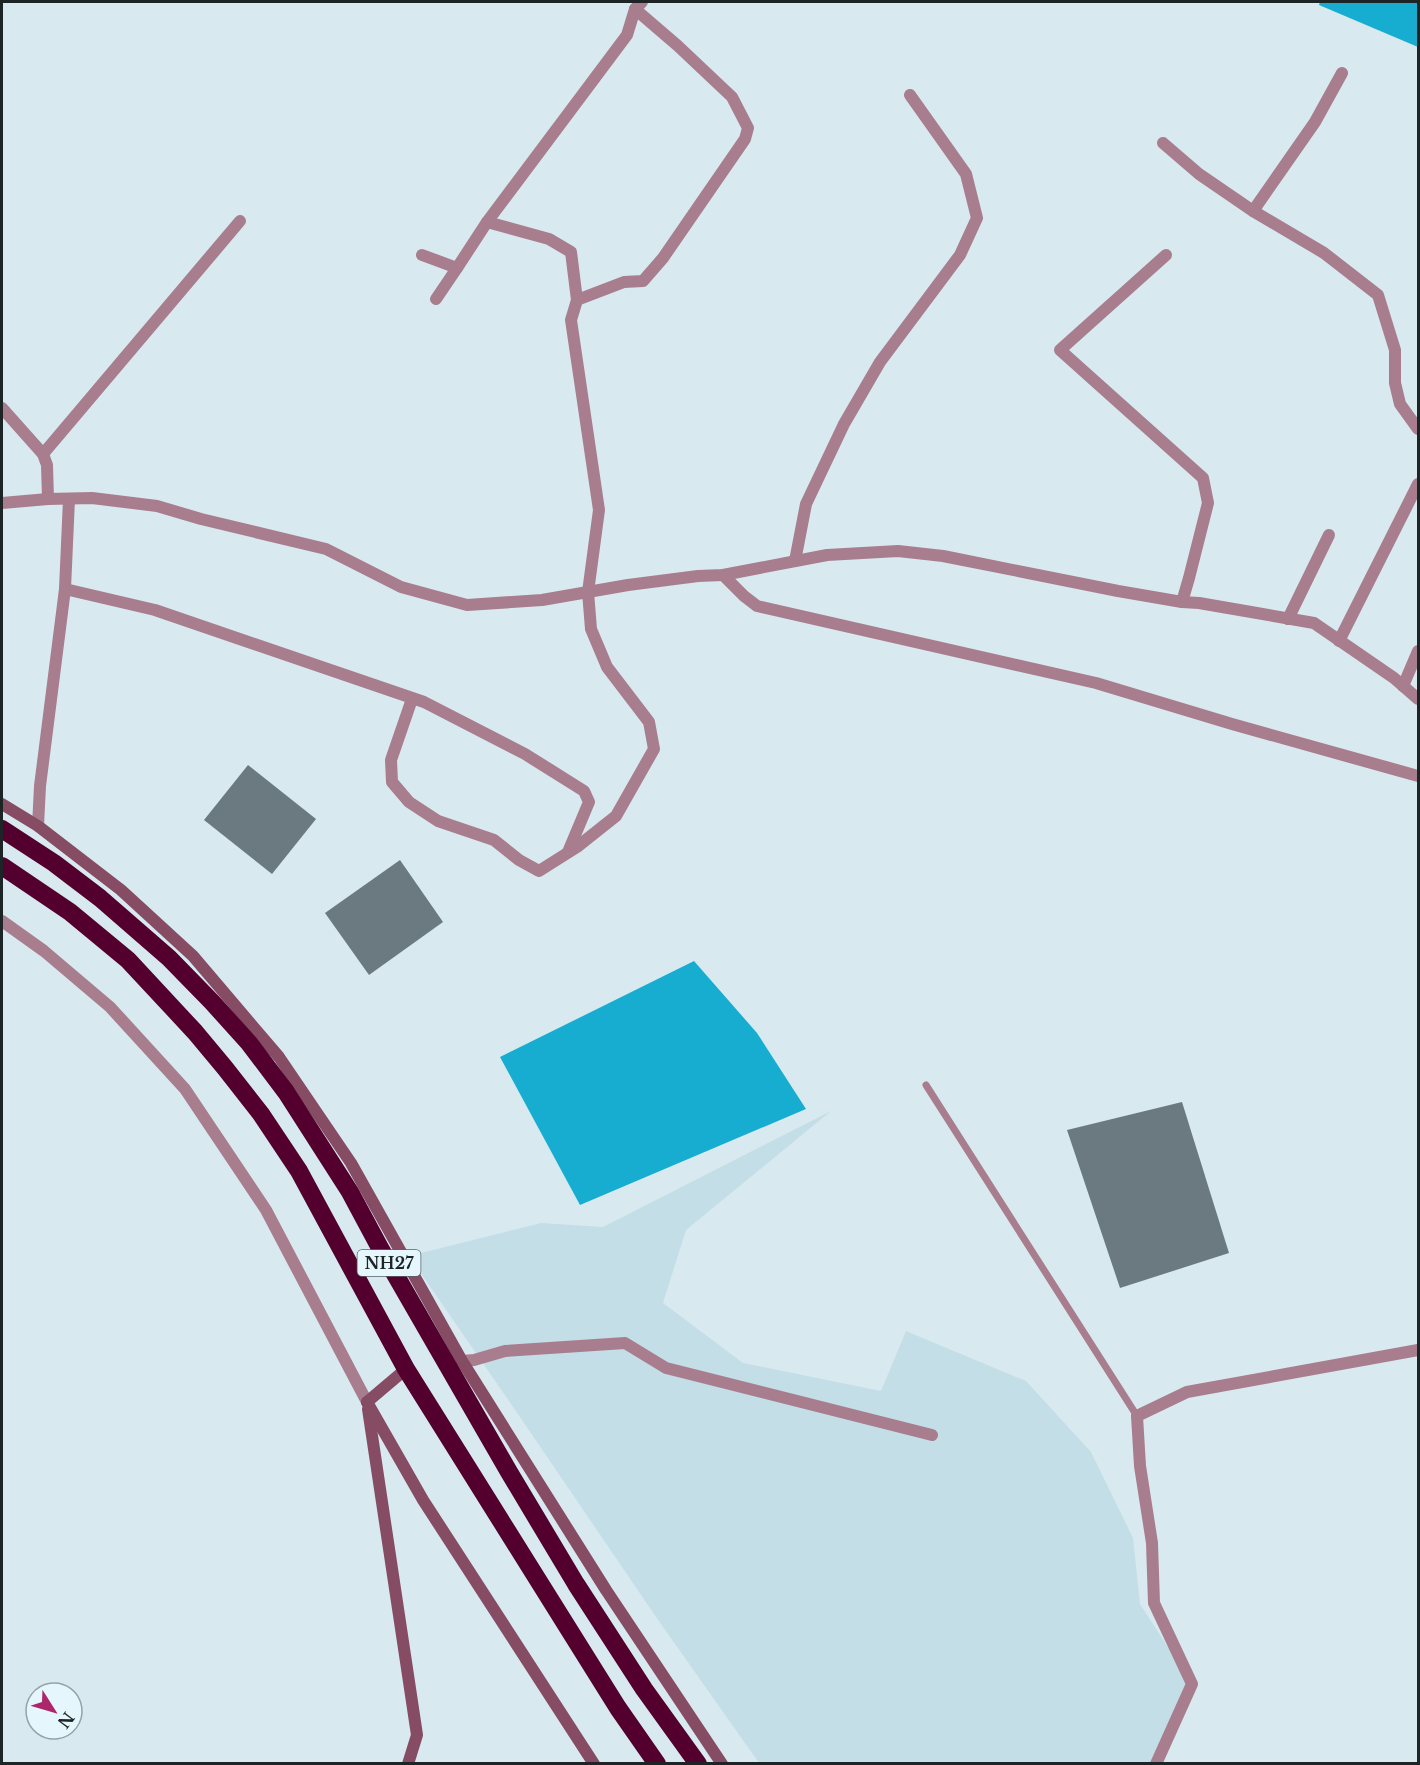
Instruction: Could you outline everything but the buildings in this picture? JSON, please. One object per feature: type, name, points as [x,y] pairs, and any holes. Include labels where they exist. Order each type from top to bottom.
[{"type":"highway","name":"NH27","points":[[2,829],[54,863],[100,898],[169,958],[249,1043],[286,1092],[350,1192],[509,1472],[576,1584],[644,1689],[698,1764]]},
{"type":"highway","name":"NH27","points":[[2,866],[70,912],[129,960],[195,1032],[261,1114],[299,1171],[406,1369],[618,1708],[657,1764]]},
{"type":"street","points":[[436,299],[487,222],[627,34],[639,5],[732,97],[748,128],[745,139],[663,258],[643,281],[624,282],[578,300]]},
{"type":"street","points":[[1253,212],[1316,122],[1342,73]]},
{"type":"street","points":[[795,561],[806,504],[844,424],[880,362],[960,255],[976,218],[966,174],[910,95]]},
{"type":"street","points":[[1163,143],[1199,174],[1253,212],[1324,254],[1378,295],[1395,350],[1395,383],[1400,404],[1419,429]]},
{"type":"street","points":[[43,454],[240,221]]},
{"type":"street","points":[[412,699],[391,760],[392,782],[410,802],[438,821],[494,840],[519,860],[539,871],[616,816],[654,749],[649,722],[607,667],[591,629],[588,592],[599,510],[571,320],[578,300],[571,252],[549,239],[487,222]]},
{"type":"street","points":[[422,255],[457,268]]},
{"type":"street","points":[[1166,255],[1060,350],[1203,478],[1208,503],[1182,602]]},
{"type":"street","points":[[2,408],[43,454],[47,465],[48,499]]},
{"type":"street","points":[[1339,640],[1419,484]]},
{"type":"street","points":[[2,503],[92,498],[158,506],[201,519],[326,549],[401,587],[467,605],[542,600],[698,576],[723,575],[828,555],[886,552],[932,555],[1118,591],[1314,623],[1419,699]]},
{"type":"street","points":[[38,826],[45,741],[65,589],[69,499]]},
{"type":"street","points":[[1288,619],[1329,535]]},
{"type":"street","points":[[723,575],[757,606],[1096,683],[1419,776]]},
{"type":"street","points":[[65,589],[155,610],[424,702],[525,754],[584,791],[589,802],[567,853]]},
{"type":"street","points":[[1403,686],[1419,651]]},
{"type":"street","points":[[2,804],[38,826],[121,890],[193,956],[279,1057],[351,1162],[462,1360],[606,1590],[722,1764]]},
{"type":"street","points":[[2,921],[44,951],[110,1007],[185,1089],[266,1210],[367,1402],[423,1500],[594,1764]]},
{"type":"street","points":[[462,1360],[505,1351],[625,1343],[666,1368],[932,1435]]},
{"type":"street","points":[[1156,1764],[1192,1684],[1154,1603],[1152,1543],[1140,1466],[1137,1416],[1187,1392],[1419,1350]]},
{"type":"street","points":[[367,1402],[406,1369]]},
{"type":"street","points":[[367,1402],[417,1735],[408,1764]]},
{"type":"lane","points":[[926,1085],[1137,1416]]},
{"type":"shaded area","points":[[831,1111],[686,1230],[663,1303],[743,1363],[881,1391],[906,1331],[1026,1381],[1091,1452],[1133,1538],[1140,1604],[1192,1684],[1156,1763],[759,1763],[656,1617],[409,1256],[541,1223],[603,1227]]},
{"type":"water","points":[[1320,2],[1418,2],[1418,47],[1319,5]]},
{"type":"water","points":[[694,961],[757,1033],[806,1109],[580,1205],[500,1057]]}]
